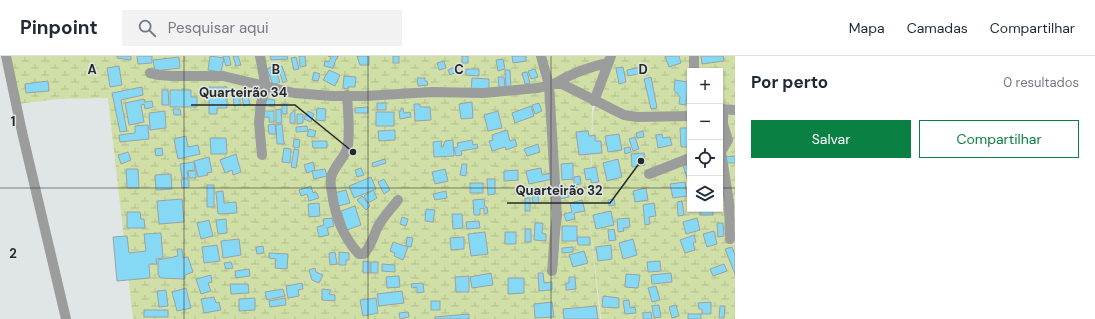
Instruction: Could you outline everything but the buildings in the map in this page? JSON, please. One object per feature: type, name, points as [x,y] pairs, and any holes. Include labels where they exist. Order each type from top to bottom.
[{"type":"street","points":[[6,56],[22,132],[66,319]]},
{"type":"street","points":[[260,56],[266,88],[261,103],[259,123],[262,155]]},
{"type":"street","points":[[541,56],[551,84],[557,216],[552,271]]},
{"type":"street","points":[[694,56],[694,68]]},
{"type":"street","points":[[150,73],[172,76],[223,76],[247,81],[266,88],[294,93],[347,95],[432,92],[483,93],[538,88],[551,84],[572,73],[609,59]]},
{"type":"street","points":[[594,100],[609,59]]},
{"type":"street","points":[[551,84],[562,84],[570,87],[624,115],[637,117],[687,116]]},
{"type":"street","points":[[347,95],[349,123],[348,145],[346,153],[331,177],[331,188],[333,203],[340,227],[346,238],[359,254],[364,254],[368,249],[380,223],[398,200]]},
{"type":"street","points":[[723,109],[735,110]]},
{"type":"street","points":[[723,116],[728,140],[723,149]]},
{"type":"street","points":[[649,174],[687,159]]},
{"type":"street","points":[[723,166],[728,202],[730,239]]},
{"type":"green space","points":[[9,56],[609,56],[592,105],[590,225],[600,319],[133,319],[108,98],[58,99],[19,104]]},
{"type":"green space","points":[[614,56],[735,56],[735,319],[601,319],[590,223],[593,113],[608,68]]},
{"type":"place","name":"Quarteirão 34","points":[[353,152]]},
{"type":"place","name":"Quarteirão 32","points":[[641,161]]}]
